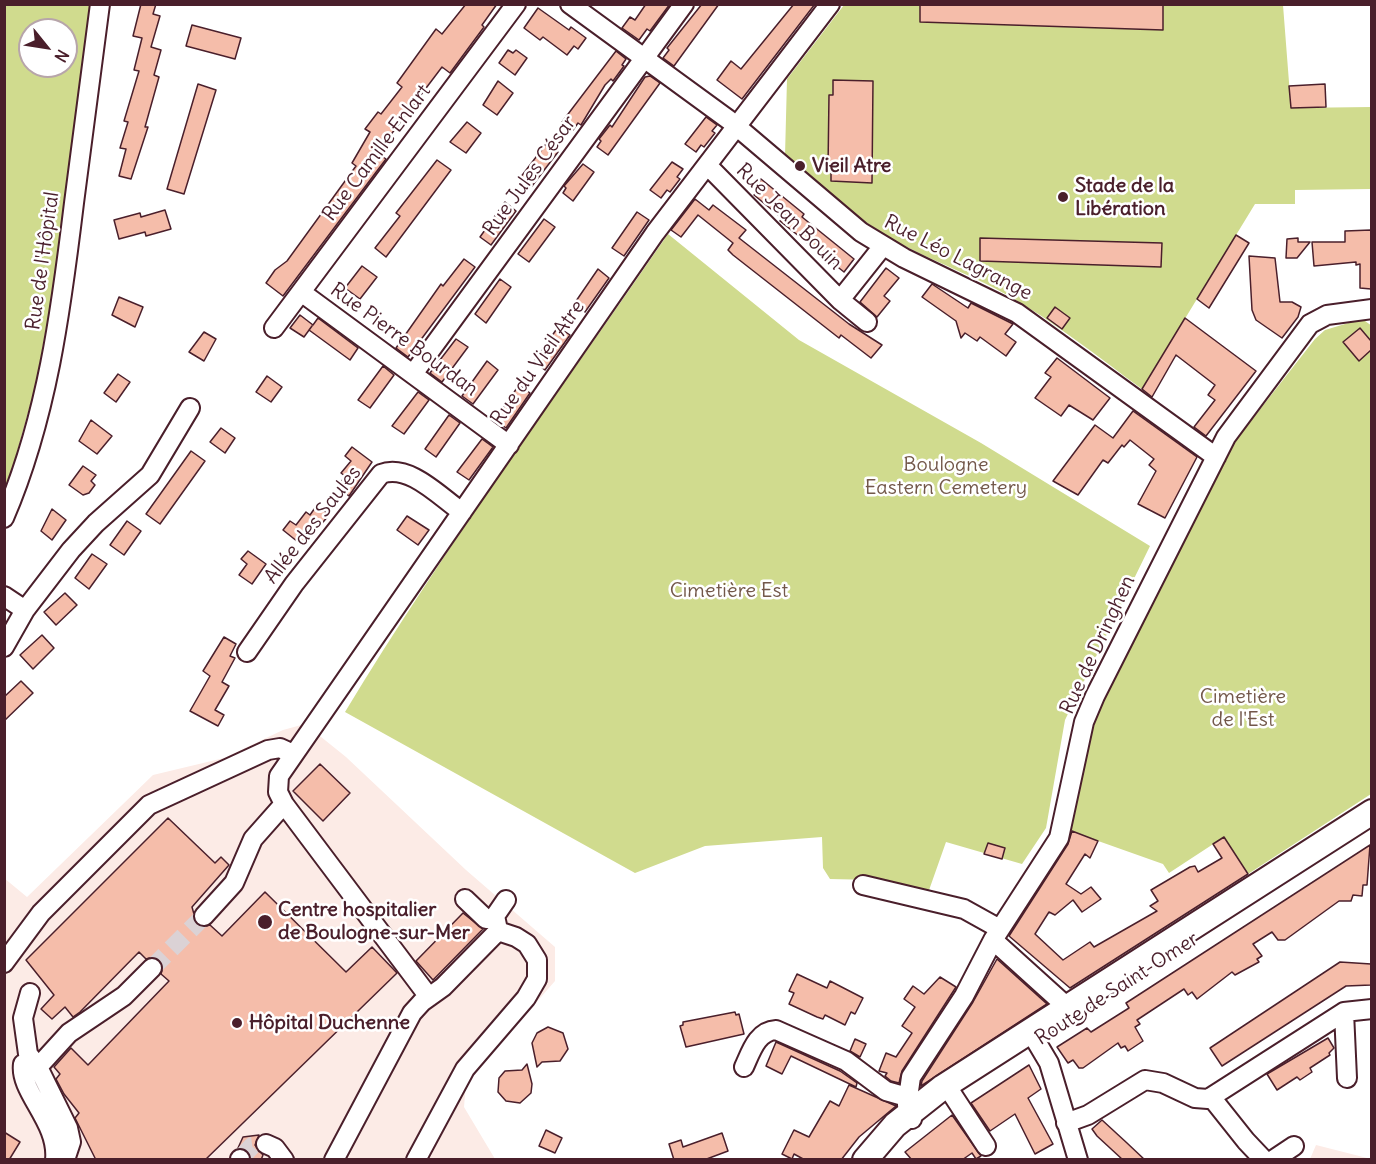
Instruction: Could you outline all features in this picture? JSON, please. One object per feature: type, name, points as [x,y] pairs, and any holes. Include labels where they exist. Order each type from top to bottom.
[{"type":"main road","points":[[1072,1011],[1371,812]]},
{"type":"main road","name":"Route de Saint-Omer","points":[[910,1109],[952,1094],[1033,1036],[1371,825]]},
{"type":"main road","name":"Route de Saint-Omer","points":[[866,1158],[910,1109],[948,1084],[1033,1036]]},
{"type":"street","name":"Rue de l'Hôpital","points":[[4,518],[26,458],[51,361],[67,260],[100,4]]},
{"type":"street","name":"Rue Camille Enlart","points":[[274,328],[516,4]]},
{"type":"street","name":"Rue Léo Lagrange","points":[[570,4],[737,126],[845,220],[883,246],[1026,318],[1216,457]]},
{"type":"street","name":"Rue Jules César","points":[[413,374],[684,4]]},
{"type":"street","name":"Rue du Vieil Atre","points":[[284,804],[278,792],[278,782],[293,754],[510,445],[655,233],[830,4]]},
{"type":"street","name":"Rue Jean Bouin","points":[[707,165],[840,300],[867,322]]},
{"type":"street","name":"Rue Jean Bouin","points":[[840,300],[883,246]]},
{"type":"street","name":"Rue Pierre Bourdan","points":[[301,292],[510,445]]},
{"type":"street","name":"Rue de Dringhen","points":[[910,1109],[911,1077],[964,996],[997,934],[1059,838],[1084,722],[1095,696],[1235,424],[1310,324],[1330,314],[1371,309]]},
{"type":"street","points":[[4,647],[25,610],[87,532],[150,475],[190,408]]},
{"type":"street","name":"Allée des Saules","points":[[247,652],[294,584],[381,474],[392,471],[408,475],[462,512]]},
{"type":"street","points":[[4,596],[25,610]]},
{"type":"street","points":[[4,963],[41,913],[155,801],[268,750],[280,748],[293,754]]},
{"type":"street","points":[[204,916],[234,883],[253,839],[284,804],[429,997]]},
{"type":"street","points":[[862,885],[964,909],[997,934],[1072,1011]]},
{"type":"street","points":[[416,1160],[465,1069],[526,998],[537,979],[537,960],[527,944],[486,919],[465,899]]},
{"type":"street","points":[[334,1160],[407,1020],[416,1007],[443,987],[497,925],[497,909],[506,900]]},
{"type":"street","points":[[55,1160],[53,1134],[25,1079],[31,1066],[69,1033],[124,996],[152,968]]},
{"type":"street","points":[[30,993],[23,1018],[28,1054],[31,1066],[68,1128],[71,1142],[65,1160]]},
{"type":"street","points":[[1066,1123],[1088,1115],[1145,1080],[1162,1083],[1195,1098],[1205,1100],[1344,1012],[1371,1009]]},
{"type":"street","points":[[1344,1012],[1347,1078]]},
{"type":"street","points":[[744,1067],[757,1041],[768,1031],[776,1030],[846,1061],[910,1109]]},
{"type":"street","points":[[1033,1036],[1049,1063],[1078,1159]]},
{"type":"street","points":[[952,1094],[986,1146]]},
{"type":"street","points":[[1211,1097],[1264,1160]]},
{"type":"street","points":[[266,1144],[275,1148],[284,1160]]},
{"type":"street","points":[[1273,1160],[1294,1146]]},
{"type":"shaded area","name":"Centre hospitalier de Boulogne-sur-Mer","points":[[305,724],[346,757],[466,870],[555,947],[555,981],[466,1083],[464,1107],[495,1159],[5,1159],[4,878],[27,897],[153,775],[224,758],[283,730]]},
{"type":"shaded area","points":[[1316,1145],[1371,1159],[1310,1159]]},
{"type":"green space","points":[[5,5],[91,5],[61,243],[36,384],[5,495]]},
{"type":"green space","name":"Stade de la Libération","points":[[844,5],[1283,5],[1291,108],[1371,107],[1371,189],[1295,190],[1295,204],[1255,204],[1142,389],[1025,305],[983,282],[909,248],[875,228],[844,206],[785,156],[787,79]]},
{"type":"green space","name":"Cimetière Est","points":[[668,234],[799,340],[981,443],[1150,546],[1065,720],[1046,828],[1022,864],[946,842],[928,893],[875,880],[830,879],[823,868],[822,837],[705,846],[635,873],[345,712],[462,530]]},
{"type":"green space","name":"Cimetière de l'Est","points":[[1355,321],[1365,321],[1372,326],[1371,794],[1248,874],[1224,837],[1169,873],[1163,864],[1070,831],[1091,726],[1236,440],[1315,339],[1325,330]]},
{"type":"building","points":[[141,4],[156,4],[153,14],[160,16],[151,47],[161,50],[154,75],[159,77],[145,127],[148,127],[131,179],[119,176],[126,149],[120,148],[128,122],[124,121],[139,71],[134,70],[142,38],[133,36]]},
{"type":"building","points":[[466,4],[497,4],[482,25],[484,27],[450,73],[442,67],[377,153],[386,159],[283,296],[266,283],[275,270],[287,261],[356,166],[352,163],[370,132],[365,129],[378,112],[381,114],[402,87],[397,83],[436,29],[442,34]]},
{"type":"building","points":[[646,4],[670,4],[650,31],[647,29],[639,40],[622,28],[630,17],[635,20]]},
{"type":"building","points":[[702,4],[719,4],[674,66],[663,58],[669,50],[667,48]]},
{"type":"building","points":[[794,4],[815,4],[742,99],[717,80],[731,61],[741,69]]},
{"type":"building","points":[[920,4],[1163,4],[1163,30],[920,22]]},
{"type":"building","points":[[538,8],[569,30],[571,27],[586,38],[578,49],[574,46],[567,55],[543,37],[540,40],[524,28]]},
{"type":"building","points":[[192,25],[241,38],[235,59],[186,46]]},
{"type":"building","points":[[508,50],[513,53],[516,50],[527,58],[515,75],[499,63]]},
{"type":"building","points":[[616,51],[626,59],[622,65],[624,66],[613,81],[611,79],[605,85],[581,125],[578,123],[573,130],[562,122]]},
{"type":"building","points":[[650,76],[660,83],[608,155],[597,147],[601,141],[599,139],[610,125],[612,127],[645,77]]},
{"type":"building","points":[[833,80],[873,81],[872,183],[831,181],[831,168],[828,168],[829,95],[833,95]]},
{"type":"building","points":[[498,81],[513,93],[497,115],[483,105]]},
{"type":"building","points":[[198,84],[216,90],[184,194],[167,189]]},
{"type":"building","points":[[1325,84],[1326,107],[1291,108],[1289,86]]},
{"type":"building","points":[[706,117],[717,125],[712,131],[715,133],[704,147],[701,145],[696,152],[685,144]]},
{"type":"building","points":[[467,122],[481,133],[466,153],[450,142]]},
{"type":"building","points":[[546,144],[558,152],[532,186],[520,178]]},
{"type":"building","points":[[437,160],[451,170],[386,257],[375,248],[400,216],[396,213]]},
{"type":"building","points":[[672,162],[683,169],[677,177],[680,179],[670,192],[667,190],[661,198],[650,190]]},
{"type":"building","points":[[583,164],[594,172],[573,201],[563,193],[566,188],[564,186]]},
{"type":"building","points":[[761,179],[804,214],[802,217],[854,259],[844,272],[780,221],[782,218],[754,195],[757,192],[754,189]]},
{"type":"building","points":[[695,199],[709,210],[713,205],[746,230],[739,238],[849,324],[882,345],[871,358],[841,335],[839,338],[733,255],[728,250],[733,243],[698,215],[681,237],[671,230]]},
{"type":"building","points":[[505,202],[516,211],[491,245],[480,237]]},
{"type":"building","points":[[165,210],[171,229],[146,236],[145,232],[119,239],[114,220],[140,213],[141,217]]},
{"type":"building","points":[[637,212],[649,220],[624,256],[612,248]]},
{"type":"building","points":[[544,219],[555,227],[529,262],[518,254]]},
{"type":"building","points":[[1371,230],[1371,289],[1360,288],[1360,264],[1356,265],[1356,262],[1314,266],[1312,242],[1345,242],[1345,231]]},
{"type":"building","points":[[1236,235],[1249,243],[1209,308],[1197,299]]},
{"type":"building","points":[[980,238],[1162,243],[1161,267],[980,261]]},
{"type":"building","points":[[1298,238],[1298,242],[1310,242],[1297,258],[1286,258],[1287,239]]},
{"type":"building","points":[[1249,256],[1275,258],[1280,302],[1292,302],[1301,307],[1298,317],[1282,338],[1256,320],[1252,310]]},
{"type":"building","points":[[464,259],[475,267],[408,357],[396,348],[441,284],[443,286]]},
{"type":"building","points":[[362,266],[377,277],[360,299],[345,288]]},
{"type":"building","points":[[886,268],[899,278],[884,296],[890,301],[877,317],[860,302]]},
{"type":"building","points":[[598,269],[609,278],[585,312],[574,304]]},
{"type":"building","points":[[500,279],[511,287],[486,323],[475,314]]},
{"type":"building","points":[[932,284],[968,308],[971,303],[1013,324],[1005,334],[1016,342],[1006,356],[980,337],[977,341],[965,333],[961,338],[956,321],[922,297]]},
{"type":"building","points":[[119,297],[143,307],[135,327],[112,315]]},
{"type":"building","points":[[1055,307],[1070,318],[1062,329],[1047,318]]},
{"type":"building","points":[[300,315],[313,325],[318,318],[358,348],[350,360],[309,330],[304,337],[290,328]]},
{"type":"building","points":[[1185,318],[1256,371],[1206,436],[1194,427],[1215,400],[1208,395],[1215,385],[1176,355],[1152,397],[1142,389]]},
{"type":"building","points":[[558,327],[570,335],[545,370],[534,362]]},
{"type":"building","points":[[1360,328],[1371,341],[1371,350],[1359,361],[1343,342]]},
{"type":"building","points":[[204,332],[216,339],[204,361],[189,352]]},
{"type":"building","points":[[456,339],[468,347],[442,382],[430,373]]},
{"type":"building","points":[[1057,358],[1110,398],[1093,420],[1069,405],[1061,416],[1035,398],[1051,377],[1045,373]]},
{"type":"building","points":[[487,361],[498,370],[473,404],[462,396]]},
{"type":"building","points":[[383,366],[394,375],[370,408],[358,400]]},
{"type":"building","points":[[118,374],[130,382],[116,402],[104,393]]},
{"type":"building","points":[[267,376],[282,387],[271,402],[256,392]]},
{"type":"building","points":[[519,385],[530,393],[506,428],[495,420]]},
{"type":"building","points":[[418,392],[429,400],[404,434],[392,426]]},
{"type":"building","points":[[1133,411],[1197,457],[1165,518],[1138,504],[1156,471],[1149,465],[1154,459],[1130,440],[1124,447],[1122,445],[1108,463],[1103,460],[1078,495],[1053,481],[1095,425],[1113,438]]},
{"type":"building","points":[[449,415],[460,423],[436,457],[425,449]]},
{"type":"building","points":[[91,420],[112,436],[97,454],[79,441]]},
{"type":"building","points":[[221,428],[235,438],[225,453],[210,442]]},
{"type":"building","points":[[482,439],[493,447],[469,480],[457,472]]},
{"type":"building","points":[[352,447],[372,462],[349,496],[338,487],[345,476],[341,473],[351,461],[345,456]]},
{"type":"building","points":[[191,451],[205,461],[160,524],[146,514]]},
{"type":"building","points":[[83,466],[96,475],[91,481],[95,485],[89,493],[83,495],[69,485]]},
{"type":"building","points":[[317,505],[329,515],[303,546],[283,530],[290,521],[296,525],[306,512],[310,515]]},
{"type":"building","points":[[52,509],[66,520],[52,540],[41,531]]},
{"type":"building","points":[[407,516],[429,530],[418,545],[397,530]]},
{"type":"building","points":[[127,521],[141,531],[124,555],[110,545]]},
{"type":"building","points":[[248,551],[266,564],[252,584],[239,575],[247,564],[241,559]]},
{"type":"building","points":[[92,554],[107,564],[89,589],[75,578]]},
{"type":"building","points":[[65,593],[77,605],[56,625],[44,612]]},
{"type":"building","points":[[42,635],[54,648],[33,669],[20,655]]},
{"type":"building","points":[[224,637],[236,644],[230,656],[235,658],[222,682],[229,686],[215,710],[224,715],[218,726],[190,711],[210,676],[203,671]]},
{"type":"building","points":[[21,681],[33,693],[4,721],[4,697]]},
{"type":"building","points":[[320,764],[350,793],[323,821],[293,791]]},
{"type":"building","name":"Hôpital Duchenne","points":[[168,818],[215,863],[221,857],[229,865],[192,907],[197,925],[202,927],[210,925],[222,936],[265,892],[346,972],[372,947],[397,973],[205,1160],[96,1160],[75,1118],[79,1113],[64,1094],[56,1079],[60,1074],[54,1067],[71,1048],[88,1065],[169,981],[161,974],[163,966],[159,960],[154,957],[146,959],[139,952],[80,1012],[73,1017],[65,1007],[52,1019],[41,1009],[54,995],[26,960]]},
{"type":"building","points":[[1072,831],[1098,841],[1090,858],[1085,854],[1066,884],[1081,894],[1091,887],[1101,899],[1082,912],[1073,900],[1055,915],[1049,912],[1035,934],[1063,960],[1090,942],[1094,947],[1157,911],[1150,906],[1158,901],[1151,890],[1190,867],[1195,866],[1198,872],[1222,858],[1213,844],[1224,837],[1248,874],[1070,988],[1009,936],[1068,844]]},
{"type":"building","points":[[988,843],[1005,848],[1002,859],[984,854]]},
{"type":"building","points":[[1370,845],[1367,885],[1363,885],[1362,896],[1353,895],[1351,901],[1339,901],[1285,940],[1278,940],[1272,932],[1253,944],[1262,956],[1257,959],[1259,962],[1235,975],[1232,972],[1197,999],[1192,992],[1188,995],[1184,989],[1137,1020],[1140,1024],[1135,1027],[1143,1041],[1128,1051],[1125,1046],[1121,1048],[1118,1043],[1083,1068],[1079,1068],[1073,1060],[1068,1063],[1057,1047],[1087,1028],[1091,1032],[1129,1008],[1126,1003]]},
{"type":"building","points":[[463,913],[483,929],[433,980],[416,961]]},
{"type":"building","points":[[997,959],[1047,1004],[921,1086],[922,1081],[973,1002]]},
{"type":"building","points":[[1340,962],[1371,964],[1371,985],[1346,986],[1222,1066],[1210,1048]]},
{"type":"building","points":[[797,974],[827,988],[830,981],[863,998],[855,1014],[851,1012],[845,1025],[825,1015],[823,1019],[817,1017],[789,1004],[794,993],[789,991]]},
{"type":"building","points":[[940,977],[956,987],[902,1071],[899,1083],[891,1081],[885,1076],[887,1073],[879,1071],[886,1053],[896,1057],[912,1033],[902,1026],[915,1007],[904,999],[913,986],[924,994]]},
{"type":"building","points":[[735,1012],[736,1015],[739,1014],[744,1034],[686,1047],[680,1026],[683,1022]]},
{"type":"building","points":[[548,1027],[563,1033],[568,1049],[560,1061],[542,1062],[537,1067],[532,1043],[537,1033]]},
{"type":"building","points":[[1328,1038],[1334,1048],[1329,1053],[1330,1055],[1310,1068],[1312,1072],[1300,1080],[1297,1077],[1277,1090],[1267,1074]]},
{"type":"building","points":[[855,1039],[866,1044],[860,1057],[850,1051]]},
{"type":"building","points":[[776,1042],[840,1071],[857,1083],[856,1087],[791,1056],[782,1074],[766,1066]]},
{"type":"building","points":[[527,1064],[532,1084],[531,1093],[520,1103],[506,1101],[498,1092],[499,1078],[505,1071],[522,1070]]},
{"type":"building","points":[[1029,1065],[1041,1089],[1028,1098],[1053,1144],[1035,1154],[1015,1114],[990,1131],[971,1103]]},
{"type":"building","points":[[849,1085],[896,1106],[859,1137],[841,1160],[805,1160],[794,1154],[792,1159],[782,1154],[794,1130],[809,1137],[830,1101],[839,1106]]},
{"type":"building","points":[[952,1115],[981,1156],[976,1159],[972,1153],[962,1160],[912,1160],[905,1152]]},
{"type":"building","points":[[1102,1120],[1145,1160],[1123,1160],[1097,1136],[1092,1129]]},
{"type":"building","points":[[546,1130],[562,1138],[555,1153],[539,1146]]},
{"type":"building","points":[[4,1132],[20,1142],[9,1160],[4,1160]]},
{"type":"building","points":[[722,1133],[728,1151],[704,1160],[674,1160],[669,1144],[681,1140],[683,1147]]},
{"type":"building","points":[[259,1135],[255,1145],[263,1155],[261,1160],[251,1160],[246,1150],[238,1148],[243,1137]]},
{"type":"tunnel","points":[[152,968],[204,916]]},
{"type":"tunnel","points":[[240,1159],[252,1146],[266,1144]]},
{"type":"place","name":"Vieil Atre","points":[[800,166]]},
{"type":"place","name":"Stade de la Libération","points":[[1063,197]]},
{"type":"place","name":"Centre hospitalier de Boulogne-sur-Mer","points":[[265,922]]},
{"type":"place","name":"Hôpital Duchenne","points":[[237,1023]]},
{"type":"park label","name":"Boulogne Eastern Cemetery","points":[[946,476]]}]
